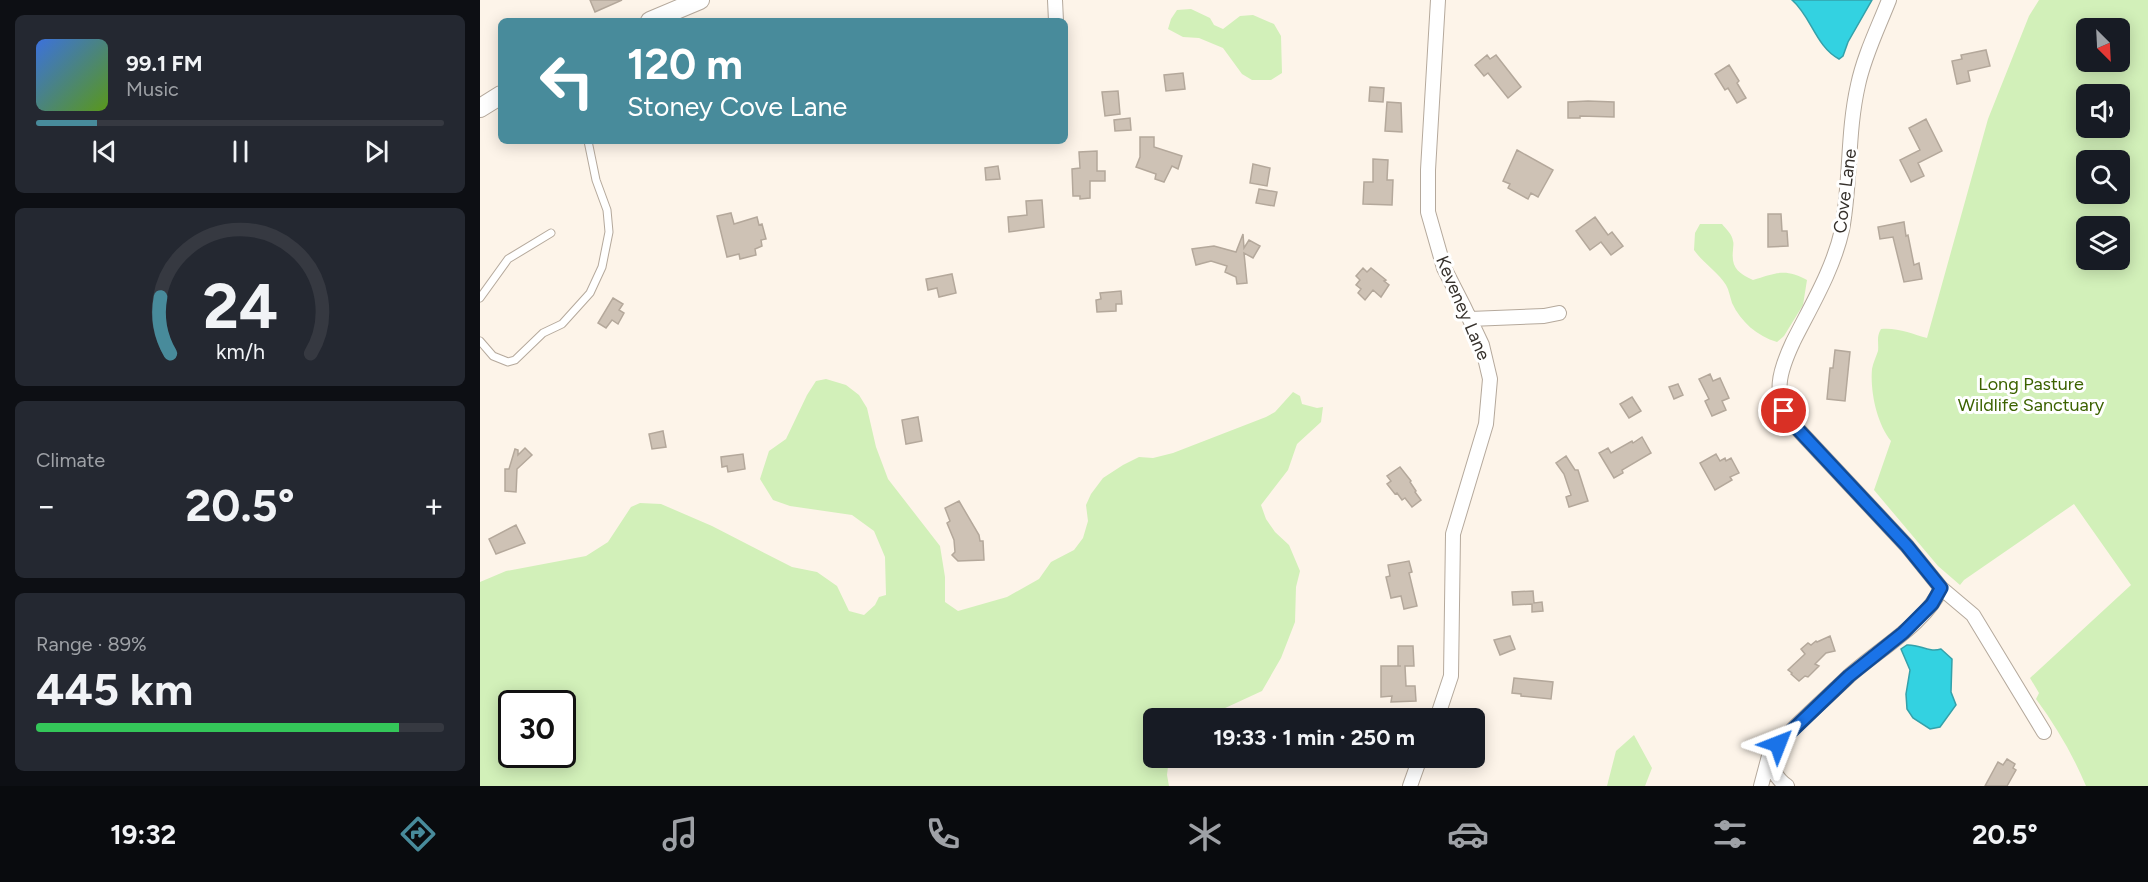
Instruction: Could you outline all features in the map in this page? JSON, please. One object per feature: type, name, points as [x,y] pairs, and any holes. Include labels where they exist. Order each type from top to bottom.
[{"type":"main road","points":[[657,18],[700,0]]},
{"type":"main road","points":[[480,108],[498,97]]},
{"type":"street","points":[[1055,0],[1056,18]]},
{"type":"street","name":"Keveney Lane","points":[[1437,0],[1428,212],[1444,268],[1470,319],[1488,364],[1490,379],[1489,403],[1479,448],[1453,534],[1451,676],[1440,708]]},
{"type":"street","name":"Cove Lane","points":[[1889,0],[1858,85],[1844,214],[1837,248],[1784,364],[1779,384],[1779,399],[1792,423],[1907,546],[1941,588]]},
{"type":"street","points":[[1470,319],[1559,314]]},
{"type":"street","points":[[1761,786],[1768,756],[1849,676],[1903,633],[1932,604],[1941,588],[1973,615],[2044,732]]},
{"type":"street","points":[[1768,756],[1780,782],[1787,786]]},
{"type":"street","points":[[1410,786],[1416,768]]},
{"type":"lane","points":[[480,341],[493,356],[508,362],[515,360],[543,333],[562,324],[590,292],[602,267],[609,232],[607,210],[596,180],[589,144]]},
{"type":"lane","points":[[480,298],[508,259],[551,232]]},
{"type":"green space","name":"Long Pasture Wildlife Sanctuary","points":[[2039,0],[2148,0],[2148,786],[2086,786],[2064,741],[2036,699],[2039,693],[2030,678],[2131,585],[2074,504],[1960,585],[1938,566],[1874,490],[1891,441],[1878,417],[1872,388],[1872,369],[1878,351],[1879,335],[1881,329],[1893,329],[1927,338],[1988,119],[2029,16]]},
{"type":"green space","points":[[1191,9],[1210,18],[1214,25],[1223,29],[1240,16],[1253,15],[1274,24],[1281,36],[1282,73],[1271,80],[1252,80],[1242,74],[1223,48],[1199,38],[1183,37],[1168,29],[1177,10]]},
{"type":"green space","points":[[1700,224],[1722,224],[1732,238],[1734,266],[1753,280],[1786,273],[1807,280],[1803,305],[1784,336],[1777,342],[1756,332],[1745,322],[1732,303],[1723,280],[1694,250],[1695,233]]},
{"type":"green space","points":[[826,379],[846,385],[859,395],[867,408],[876,447],[888,479],[940,546],[945,577],[945,602],[958,611],[1007,597],[1039,579],[1051,562],[1074,550],[1083,538],[1088,521],[1086,505],[1091,494],[1103,478],[1123,465],[1139,457],[1153,458],[1173,453],[1266,417],[1275,412],[1293,392],[1300,396],[1302,404],[1317,408],[1323,407],[1321,422],[1297,444],[1288,470],[1261,505],[1266,519],[1275,532],[1289,545],[1300,571],[1296,587],[1295,622],[1281,658],[1262,691],[1225,708],[1143,708],[1143,768],[1168,768],[1169,786],[480,786],[480,582],[506,571],[586,556],[608,542],[631,507],[640,503],[661,504],[712,526],[792,567],[817,572],[837,586],[849,611],[864,615],[875,605],[879,597],[886,595],[885,557],[874,531],[852,515],[790,506],[773,500],[760,479],[769,451],[786,439],[816,381]]},
{"type":"green space","points":[[1634,735],[1652,768],[1645,786],[1607,786],[1616,751]]},
{"type":"water","points":[[1792,0],[1872,0],[1848,42],[1843,56],[1839,59],[1825,47]]},
{"type":"water","points":[[1907,645],[1932,650],[1941,649],[1952,659],[1951,692],[1956,705],[1940,727],[1930,729],[1913,718],[1907,709],[1906,694],[1910,670],[1901,649]]},
{"type":"building","points":[[590,0],[622,0],[595,12]]},
{"type":"building","points":[[1986,50],[1990,66],[1968,71],[1970,81],[1957,84],[1952,61],[1962,59],[1961,55]]},
{"type":"building","points":[[1487,55],[1490,59],[1496,55],[1521,87],[1508,98],[1488,73],[1484,76],[1475,65]]},
{"type":"building","points":[[1729,65],[1746,98],[1737,103],[1728,88],[1725,90],[1715,74]]},
{"type":"building","points":[[1183,73],[1185,89],[1166,91],[1164,75]]},
{"type":"building","points":[[1370,87],[1384,88],[1383,102],[1369,101]]},
{"type":"building","points":[[1118,91],[1120,114],[1105,116],[1102,92]]},
{"type":"building","points":[[1387,102],[1401,103],[1402,132],[1385,131]]},
{"type":"building","points":[[1568,102],[1614,102],[1614,117],[1568,118]]},
{"type":"building","points":[[1130,118],[1131,130],[1115,131],[1114,120]]},
{"type":"building","points":[[1926,119],[1942,151],[1918,163],[1924,176],[1911,182],[1900,160],[1920,150],[1909,128]]},
{"type":"building","points":[[1140,137],[1154,137],[1154,147],[1182,156],[1178,169],[1172,166],[1164,182],[1155,179],[1156,174],[1136,167],[1140,157]]},
{"type":"building","points":[[1517,150],[1553,170],[1538,197],[1531,193],[1528,199],[1508,188],[1510,184],[1503,181]]},
{"type":"building","points":[[1097,151],[1097,171],[1105,171],[1105,181],[1090,181],[1090,198],[1080,199],[1080,196],[1073,196],[1072,169],[1080,168],[1079,152]]},
{"type":"building","points":[[1373,159],[1388,160],[1387,180],[1393,180],[1392,205],[1363,204],[1364,182],[1373,182]]},
{"type":"building","points":[[1253,164],[1270,168],[1267,186],[1250,183]]},
{"type":"building","points":[[998,166],[1000,179],[986,180],[985,168]]},
{"type":"building","points":[[1259,189],[1277,192],[1274,206],[1256,203]]},
{"type":"building","points":[[1042,200],[1044,227],[1009,232],[1008,217],[1027,215],[1026,201]]},
{"type":"building","points":[[731,213],[734,224],[757,217],[759,225],[762,224],[766,239],[761,240],[762,246],[755,249],[756,255],[740,259],[739,254],[727,257],[717,216]]},
{"type":"building","points":[[1768,214],[1781,214],[1782,231],[1787,231],[1788,246],[1768,247]]},
{"type":"building","points":[[1595,217],[1608,235],[1612,232],[1623,246],[1611,255],[1601,242],[1590,250],[1576,231]]},
{"type":"building","points":[[1904,222],[1914,265],[1919,263],[1922,279],[1904,282],[1893,237],[1880,239],[1878,227]]},
{"type":"building","points":[[1243,234],[1244,248],[1249,240],[1260,246],[1253,258],[1244,253],[1247,283],[1237,284],[1236,277],[1225,272],[1227,266],[1211,261],[1196,265],[1192,249],[1214,246],[1236,252]]},
{"type":"building","points":[[1363,268],[1367,272],[1371,268],[1386,280],[1384,281],[1389,285],[1381,297],[1373,290],[1365,300],[1358,293],[1361,289],[1356,285],[1360,280],[1356,276]]},
{"type":"building","points":[[952,274],[956,293],[939,297],[937,288],[928,290],[926,279]]},
{"type":"building","points":[[1121,291],[1122,304],[1116,304],[1116,311],[1097,312],[1096,300],[1101,299],[1100,293]]},
{"type":"building","points":[[613,298],[623,304],[619,310],[624,313],[618,324],[612,320],[606,328],[598,323]]},
{"type":"building","points":[[1835,350],[1850,352],[1845,401],[1827,399],[1830,368],[1833,368]]},
{"type":"building","points":[[1710,374],[1713,381],[1720,378],[1729,398],[1722,401],[1726,410],[1712,416],[1705,401],[1709,399],[1699,379]]},
{"type":"building","points":[[1678,384],[1683,395],[1674,399],[1669,387]]},
{"type":"building","points":[[1632,397],[1641,411],[1629,418],[1620,404]]},
{"type":"building","points":[[918,417],[922,441],[906,444],[902,420]]},
{"type":"building","points":[[663,431],[666,447],[652,449],[649,434]]},
{"type":"building","points":[[1642,437],[1651,453],[1622,470],[1623,473],[1614,478],[1599,453],[1608,448],[1611,453]]},
{"type":"building","points":[[525,448],[532,455],[517,469],[516,492],[505,491],[505,469],[509,469],[515,449],[518,450],[518,455]]},
{"type":"building","points":[[743,454],[745,469],[728,472],[727,466],[722,467],[721,457]]},
{"type":"building","points":[[1716,454],[1720,461],[1731,458],[1739,473],[1730,477],[1732,480],[1715,490],[1700,463]]},
{"type":"building","points":[[1566,456],[1575,470],[1578,470],[1588,501],[1569,507],[1566,497],[1571,495],[1564,474],[1556,463]]},
{"type":"building","points":[[1400,467],[1421,500],[1412,507],[1405,498],[1402,500],[1397,493],[1395,494],[1387,484],[1391,481],[1387,476]]},
{"type":"building","points":[[959,501],[979,535],[980,541],[983,541],[984,560],[958,561],[952,555],[955,552],[954,540],[947,523],[950,521],[945,508]]},
{"type":"building","points":[[516,525],[525,543],[496,554],[489,539]]},
{"type":"building","points":[[1409,561],[1412,572],[1409,573],[1417,606],[1404,609],[1401,596],[1391,598],[1386,577],[1390,576],[1388,565]]},
{"type":"building","points":[[1533,591],[1534,603],[1542,602],[1543,611],[1532,612],[1532,604],[1513,605],[1512,592]]},
{"type":"building","points":[[1510,636],[1515,649],[1500,655],[1494,640]]},
{"type":"building","points":[[1830,636],[1835,651],[1826,653],[1815,664],[1819,666],[1808,677],[1805,676],[1799,681],[1788,670],[1805,654],[1801,649],[1808,643],[1811,645]]},
{"type":"building","points":[[1398,646],[1413,646],[1414,666],[1405,666],[1406,686],[1415,686],[1416,701],[1391,702],[1392,696],[1381,697],[1381,666],[1398,666]]},
{"type":"building","points":[[1514,678],[1553,682],[1551,699],[1512,693]]},
{"type":"building","points":[[2007,759],[2015,764],[2013,768],[2016,770],[2007,786],[1985,786],[1998,762],[2003,765]]},
{"type":"route","points":[[1778,744],[1849,676],[1903,633],[1932,604],[1941,588],[1907,546],[1792,423],[1784,411]]}]
